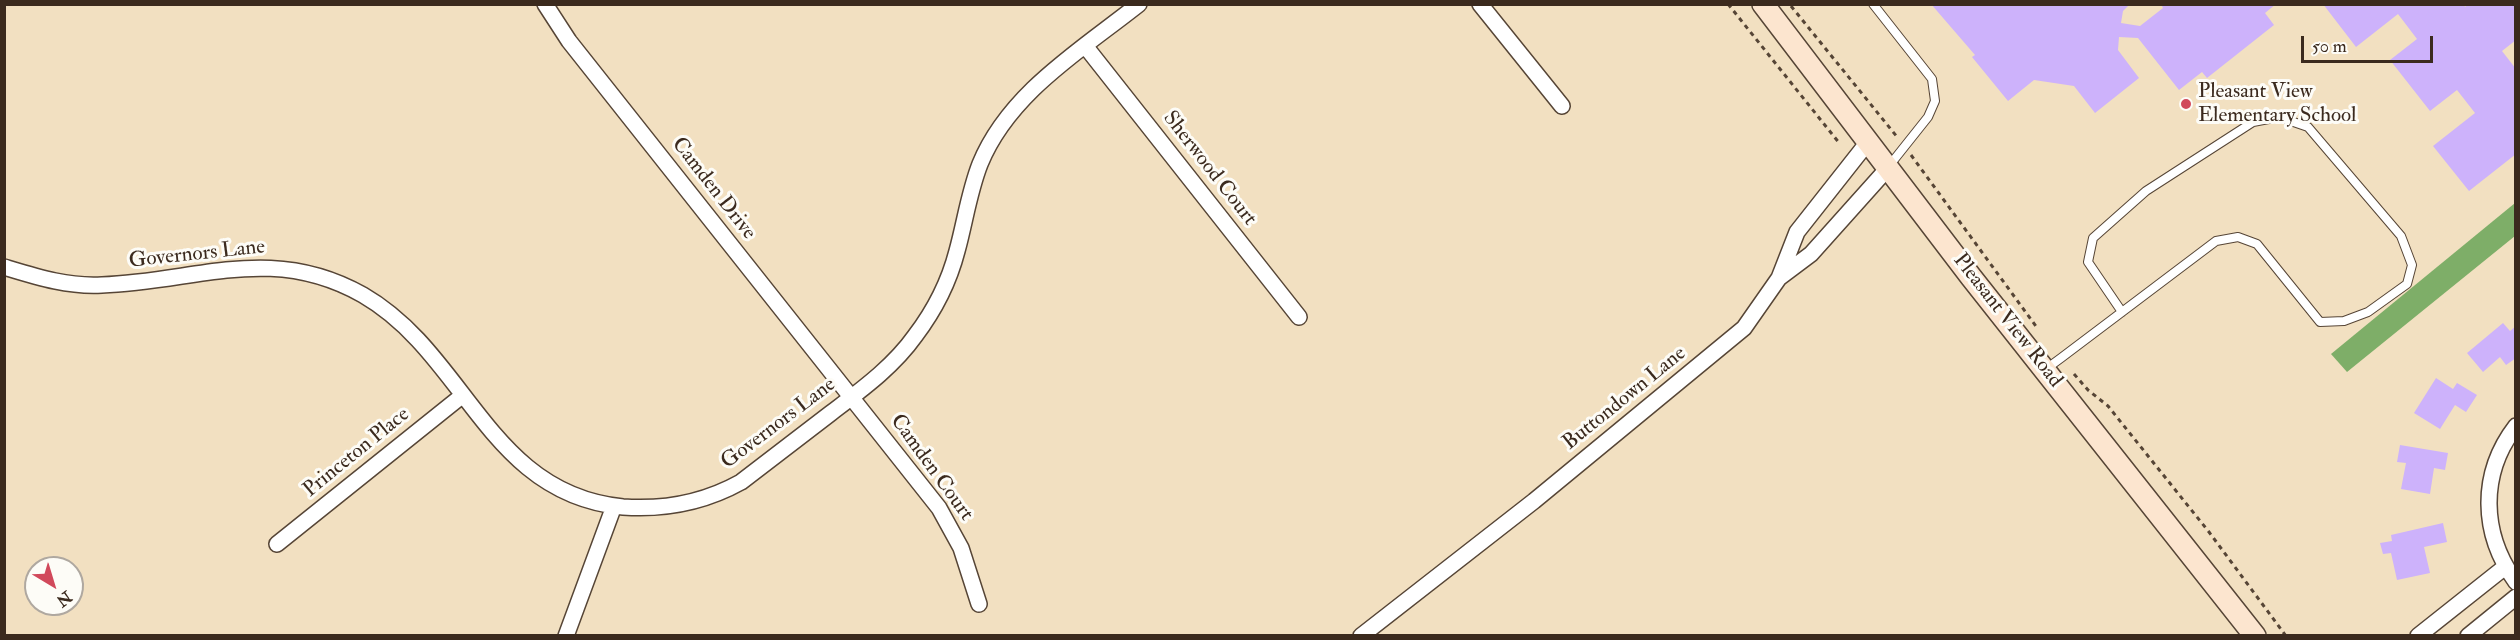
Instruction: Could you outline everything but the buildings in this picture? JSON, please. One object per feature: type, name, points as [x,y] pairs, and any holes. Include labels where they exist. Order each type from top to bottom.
[{"type":"main road","name":"Pleasant View Road","points":[[1763,4],[1888,168],[2053,364],[2254,636]]},
{"type":"street","name":"Camden Drive","points":[[545,4],[576,50],[851,397]]},
{"type":"street","name":"Governors Lane","points":[[4,267],[67,284],[102,285],[251,267],[279,268],[310,273],[364,296],[413,333],[512,456],[530,471],[576,497],[614,506],[670,507],[721,493],[741,482],[887,368],[914,338],[939,299],[957,252],[964,219],[981,163],[996,134],[1023,100],[1138,4]]},
{"type":"street","points":[[1480,4],[1562,106]]},
{"type":"street","name":"Sherwood Court","points":[[1086,47],[1299,317]]},
{"type":"street","points":[[1779,278],[1797,232],[1868,142]]},
{"type":"street","name":"Buttondown Lane","points":[[1361,636],[1534,501],[1744,328],[1779,278],[1811,254],[1888,168]]},
{"type":"street","name":"Princeton Place","points":[[277,544],[463,395]]},
{"type":"street","name":"Camden Court","points":[[851,397],[952,527],[961,548],[978,604]]},
{"type":"street","points":[[2516,426],[2489,478],[2487,508],[2505,567],[2516,582]]},
{"type":"street","points":[[566,636],[614,506]]},
{"type":"street","points":[[2418,636],[2505,567]]},
{"type":"street","points":[[2468,636],[2516,597]]},
{"type":"lane","points":[[1873,4],[1932,79],[1935,101],[1928,117],[1888,168]]},
{"type":"lane","points":[[2053,364],[2122,312],[2216,241],[2238,237],[2257,244],[2320,322],[2344,321],[2368,312],[2407,284],[2412,265],[2401,236],[2308,127],[2279,117],[2253,122],[2156,184],[2093,238],[2088,262],[2122,312]]},
{"type":"path","points":[[1728,4],[1840,144]]},
{"type":"path","points":[[1790,4],[1905,147],[2040,331]]},
{"type":"path","points":[[2053,364],[2108,406],[2209,532],[2286,636]]},
{"type":"green space","points":[[2515,203],[2515,236],[2347,372],[2331,354]]},
{"type":"place","name":"Pleasant View Elementary School","points":[[2186,104]]}]
